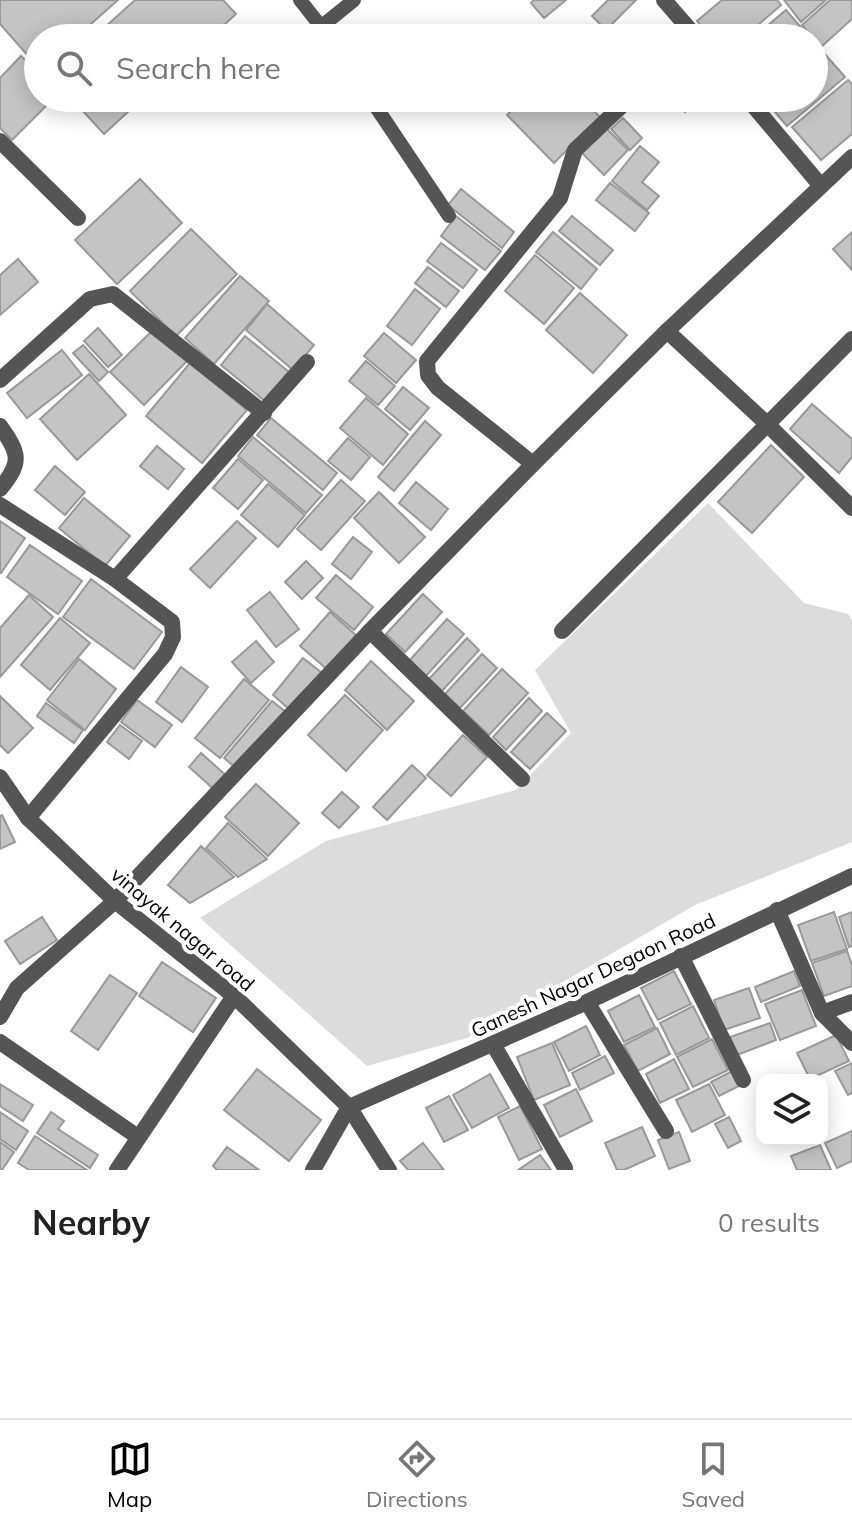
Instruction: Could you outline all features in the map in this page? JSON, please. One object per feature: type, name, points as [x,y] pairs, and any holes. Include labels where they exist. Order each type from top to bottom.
[{"type":"street","points":[[664,0],[684,24]]},
{"type":"street","points":[[533,464],[438,388],[428,375],[427,361],[560,198],[575,150],[615,112]]},
{"type":"street","points":[[759,112],[821,186]]},
{"type":"street","points":[[0,141],[78,218]]},
{"type":"street","points":[[0,1017],[17,988],[115,901],[533,464],[667,331],[852,157]]},
{"type":"street","points":[[0,380],[90,299],[113,294],[264,413]]},
{"type":"street","points":[[667,331],[852,508]]},
{"type":"street","points":[[562,631],[852,339]]},
{"type":"street","points":[[115,579],[307,362]]},
{"type":"street","points":[[0,426],[17,455],[14,472],[0,489]]},
{"type":"street","points":[[0,505],[115,579],[172,622],[173,637],[165,654],[28,818]]},
{"type":"street","points":[[370,631],[522,779]]},
{"type":"street","name":"vinayak nagar road","points":[[0,777],[28,818],[115,901],[234,996],[349,1107],[389,1170]]},
{"type":"street","name":"Ganesh Nagar Degaon Road","points":[[349,1107],[587,1002],[852,876]]},
{"type":"street","points":[[777,910],[822,1013],[852,1043]]},
{"type":"street","points":[[681,956],[743,1080]]},
{"type":"street","points":[[117,1170],[234,996]]},
{"type":"street","points":[[587,1002],[666,1131]]},
{"type":"street","points":[[822,1013],[852,1002]]},
{"type":"street","points":[[0,1042],[138,1137]]},
{"type":"street","points":[[493,1044],[565,1168]]},
{"type":"street","points":[[313,1170],[349,1107]]},
{"type":"lane","points":[[300,0],[320,24]]},
{"type":"lane","points":[[333,24],[354,0]]},
{"type":"lane","points":[[379,112],[449,216]]},
{"type":"shaded area","points":[[708,503],[804,603],[848,614],[852,620],[852,842],[695,905],[467,1038],[367,1066],[200,918],[326,841],[516,790],[571,733],[535,670]]},
{"type":"building","points":[[0,0],[118,0],[91,24],[24,24],[24,51],[0,24]]},
{"type":"building","points":[[135,0],[223,0],[236,14],[225,24],[108,24]]},
{"type":"building","points":[[534,0],[566,0],[544,18],[531,3]]},
{"type":"building","points":[[608,0],[636,0],[612,24],[600,24],[592,16]]},
{"type":"building","points":[[722,0],[777,0],[781,5],[759,24],[699,24],[697,21]]},
{"type":"building","points":[[784,0],[826,0],[801,22]]},
{"type":"building","points":[[830,0],[852,0],[852,19],[828,41],[828,24],[803,24]]},
{"type":"building","points":[[786,10],[798,24],[770,24]]},
{"type":"building","points":[[21,56],[24,59],[24,112],[40,112],[12,140],[0,128],[0,78]]},
{"type":"building","points":[[828,58],[845,77],[828,91]]},
{"type":"building","points":[[848,80],[852,84],[852,134],[821,160],[792,127],[810,112],[828,112],[828,97]]},
{"type":"building","points":[[84,112],[128,112],[104,134]]},
{"type":"building","points":[[510,112],[595,112],[600,117],[554,163],[507,115]]},
{"type":"building","points":[[775,112],[804,112],[787,126]]},
{"type":"building","points":[[623,118],[642,138],[630,150],[611,129]]},
{"type":"building","points":[[607,129],[628,150],[604,175],[582,153]]},
{"type":"building","points":[[640,146],[659,162],[642,182],[659,196],[647,210],[612,181]]},
{"type":"building","points":[[140,179],[182,223],[117,284],[75,240]]},
{"type":"building","points":[[610,183],[649,213],[635,231],[596,200]]},
{"type":"building","points":[[461,189],[514,232],[502,248],[448,205]]},
{"type":"building","points":[[456,216],[501,251],[485,270],[441,236]]},
{"type":"building","points":[[572,216],[613,250],[600,265],[559,231]]},
{"type":"building","points":[[191,229],[237,274],[176,336],[130,291]]},
{"type":"building","points":[[553,232],[597,269],[581,289],[536,252]]},
{"type":"building","points":[[852,232],[852,270],[833,249]]},
{"type":"building","points":[[441,243],[477,270],[463,288],[427,261]]},
{"type":"building","points":[[535,255],[574,288],[544,324],[505,291]]},
{"type":"building","points":[[18,259],[38,282],[0,315],[0,275]]},
{"type":"building","points":[[428,267],[459,291],[446,307],[415,283]]},
{"type":"building","points":[[240,276],[269,301],[214,364],[185,338]]},
{"type":"building","points":[[415,289],[440,309],[412,345],[387,326]]},
{"type":"building","points":[[580,293],[627,335],[593,373],[546,330]]},
{"type":"building","points":[[267,304],[314,345],[293,370],[246,330]]},
{"type":"building","points":[[98,328],[122,355],[108,367],[84,341]]},
{"type":"building","points":[[155,328],[188,360],[144,405],[110,372]]},
{"type":"building","points":[[384,333],[416,360],[396,383],[364,356]]},
{"type":"building","points":[[245,336],[290,373],[266,402],[221,365]]},
{"type":"building","points":[[83,345],[108,372],[99,381],[73,353]]},
{"type":"building","points":[[62,350],[82,375],[27,418],[7,393]]},
{"type":"building","points":[[366,361],[395,386],[378,405],[349,381]]},
{"type":"building","points":[[190,363],[247,410],[202,463],[146,416]]},
{"type":"building","points":[[89,374],[126,415],[77,460],[40,419]]},
{"type":"building","points":[[403,387],[429,408],[410,430],[385,409]]},
{"type":"building","points":[[366,398],[408,434],[383,465],[340,428]]},
{"type":"building","points":[[812,404],[852,439],[852,457],[839,473],[790,429]]},
{"type":"building","points":[[271,418],[337,473],[323,490],[257,435]]},
{"type":"building","points":[[425,421],[441,435],[394,491],[378,477]]},
{"type":"building","points":[[253,437],[322,495],[306,513],[238,456]]},
{"type":"building","points":[[348,438],[370,457],[351,480],[328,461]]},
{"type":"building","points":[[771,445],[804,477],[752,533],[718,502]]},
{"type":"building","points":[[157,446],[184,469],[168,489],[140,466]]},
{"type":"building","points":[[238,459],[263,480],[238,509],[213,488]]},
{"type":"building","points":[[55,466],[85,492],[65,515],[35,490]]},
{"type":"building","points":[[341,480],[365,501],[321,550],[297,529]]},
{"type":"building","points":[[416,482],[448,509],[431,530],[399,503]]},
{"type":"building","points":[[268,484],[305,515],[278,547],[241,515]]},
{"type":"building","points":[[379,492],[425,537],[399,563],[354,518]]},
{"type":"building","points":[[84,498],[130,536],[105,566],[59,528]]},
{"type":"building","points":[[0,521],[25,538],[1,573],[0,573]]},
{"type":"building","points":[[237,521],[256,538],[210,588],[190,569]]},
{"type":"building","points":[[353,537],[372,552],[351,579],[332,564]]},
{"type":"building","points":[[30,545],[82,581],[58,614],[7,577]]},
{"type":"building","points":[[306,561],[323,578],[302,599],[285,582]]},
{"type":"building","points":[[336,575],[373,607],[354,630],[316,598]]},
{"type":"building","points":[[91,579],[162,632],[134,669],[63,617]]},
{"type":"building","points":[[270,592],[299,629],[276,647],[247,610]]},
{"type":"building","points":[[423,594],[442,612],[405,652],[386,634]]},
{"type":"building","points":[[29,595],[53,617],[0,677],[0,628]]},
{"type":"building","points":[[330,612],[358,637],[329,671],[300,646]]},
{"type":"building","points":[[60,618],[90,643],[50,690],[21,665]]},
{"type":"building","points":[[447,619],[464,634],[425,677],[409,661]]},
{"type":"building","points":[[467,638],[479,650],[442,691],[429,679]]},
{"type":"building","points":[[256,641],[274,662],[251,683],[232,662]]},
{"type":"building","points":[[482,654],[497,668],[460,708],[445,694]]},
{"type":"building","points":[[303,658],[322,673],[291,711],[273,695]]},
{"type":"building","points":[[79,659],[116,689],[85,730],[47,700]]},
{"type":"building","points":[[371,661],[414,701],[387,730],[345,690]]},
{"type":"building","points":[[181,667],[208,687],[182,722],[156,702]]},
{"type":"building","points":[[502,669],[528,693],[489,735],[463,711]]},
{"type":"building","points":[[244,679],[269,700],[220,758],[195,738]]},
{"type":"building","points":[[345,695],[383,730],[346,771],[308,735]]},
{"type":"building","points":[[0,696],[33,728],[8,753],[0,745]]},
{"type":"building","points":[[529,698],[542,711],[506,750],[493,737]]},
{"type":"building","points":[[137,700],[172,725],[155,747],[121,722]]},
{"type":"building","points":[[272,701],[286,712],[238,770],[224,758]]},
{"type":"building","points":[[46,703],[83,730],[74,743],[37,716]]},
{"type":"building","points":[[547,713],[566,731],[530,769],[511,752]]},
{"type":"building","points":[[120,725],[142,741],[129,759],[107,742]]},
{"type":"building","points":[[463,735],[487,757],[451,796],[427,775]]},
{"type":"building","points":[[201,753],[229,778],[217,792],[189,767]]},
{"type":"building","points":[[412,765],[426,778],[387,820],[373,807]]},
{"type":"building","points":[[256,784],[299,823],[268,856],[225,817]]},
{"type":"building","points":[[342,792],[359,807],[339,828],[322,813]]},
{"type":"building","points":[[0,816],[15,842],[0,849]]},
{"type":"building","points":[[228,823],[267,859],[238,877],[206,848]]},
{"type":"building","points":[[201,846],[234,877],[190,903],[168,885]]},
{"type":"building","points":[[834,912],[847,949],[811,961],[798,925]]},
{"type":"building","points":[[852,912],[852,946],[849,947],[839,917]]},
{"type":"building","points":[[42,917],[57,940],[20,964],[5,941]]},
{"type":"building","points":[[847,951],[852,965],[852,986],[824,996],[812,963]]},
{"type":"building","points":[[162,962],[216,998],[193,1032],[139,996]]},
{"type":"building","points":[[674,971],[691,1004],[658,1020],[641,988]]},
{"type":"building","points":[[794,971],[800,986],[761,1002],[755,987]]},
{"type":"building","points":[[110,975],[137,993],[98,1050],[71,1031]]},
{"type":"building","points":[[749,988],[760,1018],[724,1030],[714,1000]]},
{"type":"building","points":[[802,990],[816,1026],[780,1040],[765,1004]]},
{"type":"building","points":[[639,995],[655,1027],[624,1042],[608,1011]]},
{"type":"building","points":[[693,1006],[709,1038],[676,1055],[660,1023]]},
{"type":"building","points":[[770,1023],[776,1040],[737,1055],[730,1037]]},
{"type":"building","points":[[586,1026],[600,1055],[569,1071],[554,1042]]},
{"type":"building","points":[[657,1028],[670,1054],[638,1071],[624,1045]]},
{"type":"building","points":[[836,1035],[849,1061],[821,1074],[808,1074],[797,1053]]},
{"type":"building","points":[[712,1039],[728,1070],[693,1087],[677,1057]]},
{"type":"building","points":[[552,1043],[570,1085],[534,1100],[517,1057]]},
{"type":"building","points":[[605,1056],[614,1073],[580,1090],[572,1073]]},
{"type":"building","points":[[674,1059],[689,1089],[660,1103],[646,1074]]},
{"type":"building","points":[[852,1063],[852,1093],[848,1095],[835,1071]]},
{"type":"building","points":[[257,1069],[321,1120],[289,1161],[224,1110]]},
{"type":"building","points":[[732,1071],[739,1086],[719,1096],[711,1082]]},
{"type":"building","points":[[490,1074],[509,1108],[472,1128],[453,1095]]},
{"type":"building","points":[[0,1084],[33,1105],[23,1121],[0,1106]]},
{"type":"building","points":[[709,1084],[725,1115],[692,1132],[676,1100]]},
{"type":"building","points":[[576,1089],[592,1121],[560,1137],[544,1105]]},
{"type":"building","points":[[449,1096],[468,1130],[444,1142],[426,1108]]},
{"type":"building","points":[[520,1106],[542,1149],[519,1160],[498,1117]]},
{"type":"building","points":[[0,1112],[28,1131],[16,1150],[0,1139]]},
{"type":"building","points":[[51,1112],[64,1121],[58,1129],[98,1155],[90,1168],[37,1133]]},
{"type":"building","points":[[729,1117],[741,1141],[728,1148],[715,1124]]},
{"type":"building","points":[[642,1127],[655,1156],[624,1170],[617,1170],[605,1143]]},
{"type":"building","points":[[852,1131],[852,1161],[837,1168],[826,1146],[828,1142]]},
{"type":"building","points":[[679,1132],[690,1161],[669,1169],[658,1140]]},
{"type":"building","points":[[35,1136],[87,1170],[29,1170],[18,1163]]},
{"type":"building","points":[[0,1142],[14,1152],[2,1170],[0,1169]]},
{"type":"building","points":[[423,1143],[444,1170],[408,1170],[400,1161]]},
{"type":"building","points":[[820,1146],[831,1170],[797,1170],[791,1156]]},
{"type":"building","points":[[227,1147],[259,1170],[217,1170],[213,1166]]},
{"type":"building","points":[[540,1155],[551,1170],[518,1170]]}]
